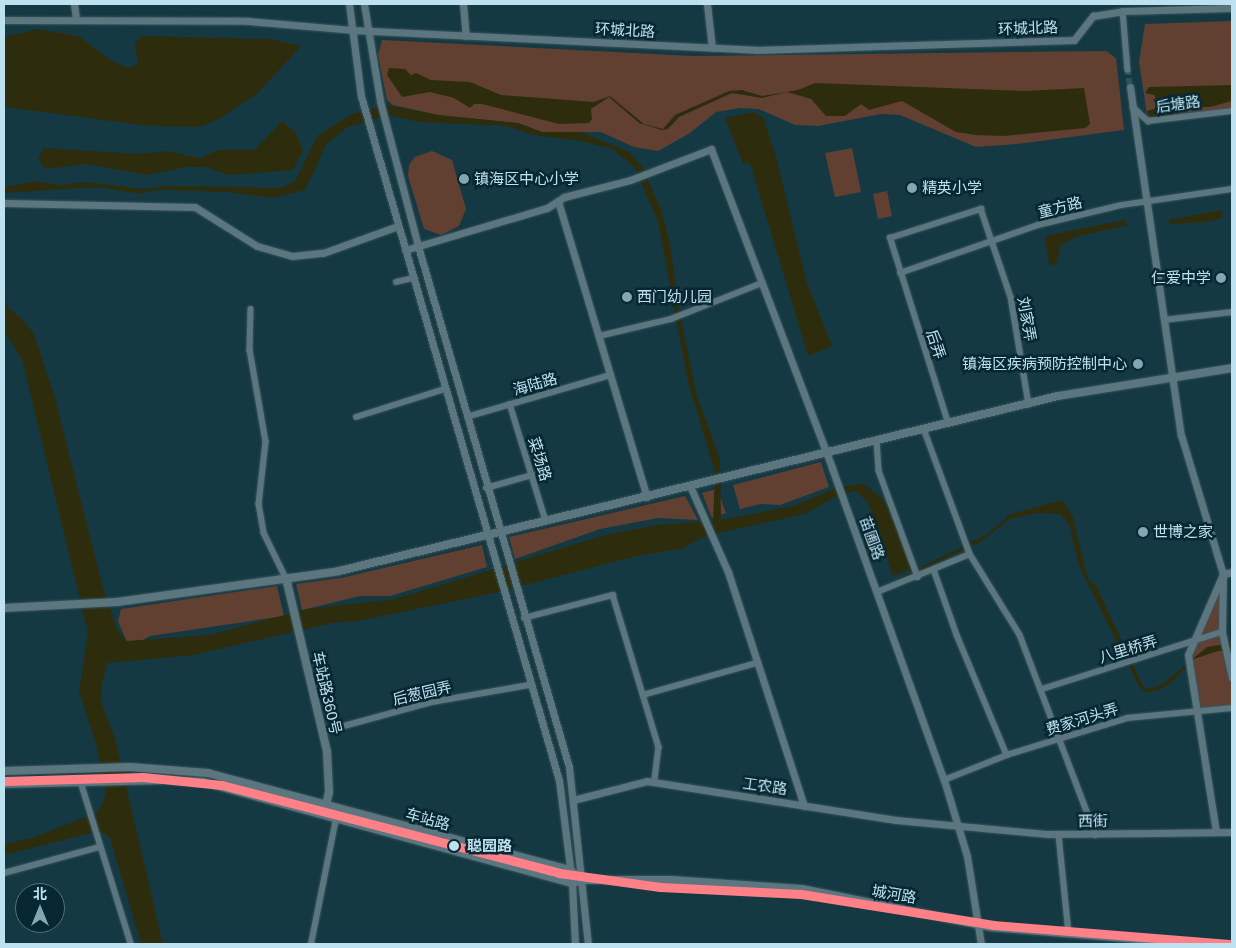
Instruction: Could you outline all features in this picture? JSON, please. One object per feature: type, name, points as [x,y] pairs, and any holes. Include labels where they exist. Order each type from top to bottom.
[{"type":"main road","points":[[4,608],[117,602],[338,571],[1029,404],[1232,368]]},
{"type":"main road","name":"车站路360号","points":[[286,578],[322,732],[329,792],[324,815]]},
{"type":"main road","name":"车站路","points":[[4,771],[130,767],[208,772],[338,809],[570,870],[582,880]]},
{"type":"main road","name":"车站路","points":[[4,784],[130,781],[203,782],[572,883]]},
{"type":"main road","points":[[572,883],[582,880]]},
{"type":"main road","name":"城河路","points":[[582,880],[671,880],[802,889],[977,923],[1200,944]]},
{"type":"street","points":[[74,4],[76,18]]},
{"type":"street","points":[[349,4],[361,96],[529,685],[559,780],[572,883],[575,944]]},
{"type":"street","points":[[364,4],[380,101],[418,246],[486,488],[569,767],[588,944]]},
{"type":"street","points":[[463,4],[466,36]]},
{"type":"street","points":[[708,4],[712,48]]},
{"type":"street","points":[[1122,7],[1128,70]]},
{"type":"street","name":"环城北路","points":[[4,20],[76,18],[248,21],[367,31],[756,50],[1074,40],[1093,16],[1122,7],[1232,8]]},
{"type":"street","points":[[1130,87],[1181,435],[1223,574],[1222,632],[1232,678]]},
{"type":"street","name":"后塘路","points":[[1133,107],[1148,121],[1232,111]]},
{"type":"street","name":"苗圃路","points":[[558,201],[630,180],[710,149],[826,453],[944,780],[955,825],[967,856],[981,944]]},
{"type":"street","name":"童方路","points":[[900,273],[1038,225],[1147,201],[1232,189]]},
{"type":"street","points":[[405,250],[547,208],[558,201],[648,497]]},
{"type":"street","points":[[4,203],[195,207],[257,246],[292,256],[324,253],[398,226]]},
{"type":"street","name":"刘家弄","points":[[900,273],[890,238],[981,209],[1011,297],[1029,404]]},
{"type":"street","name":"后弄","points":[[900,273],[948,423]]},
{"type":"street","points":[[396,282],[413,278]]},
{"type":"street","points":[[599,336],[671,319],[684,312],[762,283]]},
{"type":"street","points":[[251,309],[250,350],[266,442],[259,504],[264,533],[286,578]]},
{"type":"street","points":[[1164,320],[1232,312]]},
{"type":"street","name":"海陆路","points":[[467,417],[611,375]]},
{"type":"street","points":[[356,417],[445,389]]},
{"type":"street","name":"菜场路","points":[[510,404],[546,522]]},
{"type":"street","points":[[924,429],[970,554],[1020,635],[1061,738],[1096,834]]},
{"type":"street","points":[[877,441],[879,471],[918,577]]},
{"type":"street","points":[[486,488],[532,475]]},
{"type":"street","points":[[690,486],[714,538],[804,806]]},
{"type":"street","points":[[877,592],[918,577],[970,554]]},
{"type":"street","points":[[934,570],[956,635],[1007,755]]},
{"type":"street","points":[[1223,574],[1232,572]]},
{"type":"street","points":[[1216,832],[1188,655],[1223,574]]},
{"type":"street","points":[[524,618],[613,595],[659,747],[655,782]]},
{"type":"street","name":"八里桥弄","points":[[1042,689],[1222,632]]},
{"type":"street","points":[[643,695],[757,662]]},
{"type":"street","name":"后葱园弄","points":[[322,732],[432,702],[529,685]]},
{"type":"street","name":"费家河头弄","points":[[944,780],[1007,755],[1127,718],[1197,713],[1232,708]]},
{"type":"street","name":"工农路","points":[[573,800],[647,781],[804,806],[955,825]]},
{"type":"street","points":[[81,782],[131,944]]},
{"type":"street","points":[[311,944],[338,809]]},
{"type":"street","name":"西街","points":[[955,825],[1060,835],[1232,832]]},
{"type":"street","points":[[1060,835],[1069,933]]},
{"type":"street","points":[[4,873],[100,847]]},
{"type":"shaded area","points":[[1232,21],[1232,111],[1148,121],[1139,62],[1145,24]]},
{"type":"shaded area","points":[[37,29],[79,36],[110,60],[128,68],[138,64],[135,43],[142,36],[270,39],[301,46],[258,93],[219,119],[200,127],[150,126],[4,107],[4,37]]},
{"type":"shaded area","points":[[382,40],[692,56],[1106,51],[1116,58],[1124,130],[1017,144],[976,147],[900,115],[881,114],[818,126],[795,125],[759,109],[740,108],[716,112],[690,133],[658,151],[634,147],[601,132],[542,132],[518,123],[438,115],[393,105],[387,100],[378,55]]},
{"type":"shaded area","points":[[389,68],[405,69],[411,75],[416,73],[431,80],[470,82],[501,95],[594,102],[610,96],[644,124],[663,129],[675,115],[729,91],[742,90],[762,96],[798,90],[815,83],[1025,91],[1084,88],[1090,124],[1085,128],[1004,136],[976,135],[956,132],[902,101],[869,110],[861,104],[845,116],[826,116],[811,99],[787,92],[762,98],[732,93],[679,117],[668,129],[662,130],[639,123],[609,97],[591,109],[592,119],[589,123],[559,124],[482,104],[474,104],[470,108],[454,98],[430,92],[402,97],[387,75]]},
{"type":"shaded area","points":[[1232,85],[1232,101],[1210,107],[1183,107],[1170,117],[1153,119],[1148,115],[1147,111],[1154,109],[1158,103],[1154,95],[1145,93],[1149,87]]},
{"type":"shaded area","points":[[388,105],[438,115],[518,123],[542,132],[581,132],[629,152],[642,167],[660,207],[670,242],[679,310],[697,396],[720,459],[721,520],[793,506],[834,489],[862,483],[881,497],[892,512],[913,568],[893,576],[868,502],[855,491],[837,496],[805,514],[705,536],[684,548],[633,557],[495,593],[358,621],[332,623],[193,655],[108,663],[101,687],[102,704],[115,739],[163,944],[141,944],[110,838],[104,833],[95,832],[4,855],[4,844],[32,838],[98,812],[106,794],[96,744],[79,691],[88,633],[22,359],[4,331],[4,292],[8,308],[22,319],[34,334],[55,398],[103,588],[118,631],[127,641],[209,635],[307,609],[395,599],[605,535],[656,525],[713,521],[715,473],[688,382],[658,222],[635,168],[612,149],[581,141],[533,135],[506,126],[419,122],[389,115],[348,127],[327,143],[305,190],[273,198],[228,192],[157,190],[141,194],[98,187],[4,193],[4,187],[37,181],[57,185],[87,182],[142,189],[169,186],[281,188],[295,181],[318,135],[352,114]]},
{"type":"shaded area","points":[[753,112],[763,117],[777,160],[806,280],[832,346],[808,356],[750,163],[743,164],[725,118]]},
{"type":"shaded area","points":[[282,121],[296,133],[303,151],[293,170],[230,175],[205,167],[186,167],[147,175],[87,164],[46,169],[38,159],[44,148],[138,154],[167,151],[200,158],[218,150],[254,150]]},
{"type":"shaded area","points":[[852,148],[861,192],[835,197],[825,153]]},
{"type":"shaded area","points":[[432,151],[452,160],[466,209],[459,226],[441,235],[424,229],[408,176],[409,165],[415,157]]},
{"type":"shaded area","points":[[887,191],[892,216],[878,219],[873,194]]},
{"type":"shaded area","points":[[1221,210],[1223,218],[1207,222],[1170,224],[1168,220]]},
{"type":"shaded area","points":[[1125,220],[1128,225],[1076,237],[1060,246],[1057,263],[1053,266],[1049,263],[1045,238],[1049,235]]},
{"type":"shaded area","points":[[821,462],[829,487],[780,505],[761,504],[740,509],[733,485]]},
{"type":"shaded area","points":[[717,489],[726,513],[712,518],[702,493]]},
{"type":"shaded area","points":[[685,496],[698,520],[658,518],[600,529],[515,559],[509,537]]},
{"type":"shaded area","points":[[1062,500],[1073,517],[1088,579],[1096,586],[1143,686],[1148,689],[1161,685],[1207,647],[1232,643],[1232,650],[1218,651],[1194,659],[1172,682],[1161,689],[1148,693],[1140,688],[1079,566],[1069,524],[1060,514],[1038,513],[1010,519],[980,542],[936,563],[893,588],[894,581],[987,534],[1011,514]]},
{"type":"shaded area","points":[[482,545],[487,567],[390,596],[360,596],[302,610],[296,584],[341,578]]},
{"type":"shaded area","points":[[1223,574],[1222,632],[1232,678],[1232,708],[1197,713],[1188,655]]},
{"type":"shaded area","points":[[277,586],[284,616],[150,636],[138,643],[127,642],[118,621],[121,609]]},
{"type":"tunnel","points":[[1128,70],[1130,87]]},
{"type":"transit line","points":[[4,781],[143,777],[222,785],[559,873],[660,887],[801,894],[994,925],[1232,944]]},
{"type":"place","name":"镇海区中心小学","points":[[464,179]]},
{"type":"place","name":"精英小学","points":[[912,188]]},
{"type":"place","name":"仁爱中学","points":[[1221,278]]},
{"type":"place","name":"西门幼儿园","points":[[627,297]]},
{"type":"place","name":"镇海区疾病预防控制中心","points":[[1138,364]]},
{"type":"place","name":"世博之家","points":[[1143,532]]},
{"type":"place","name":"聪园路","points":[[454,846]]}]
